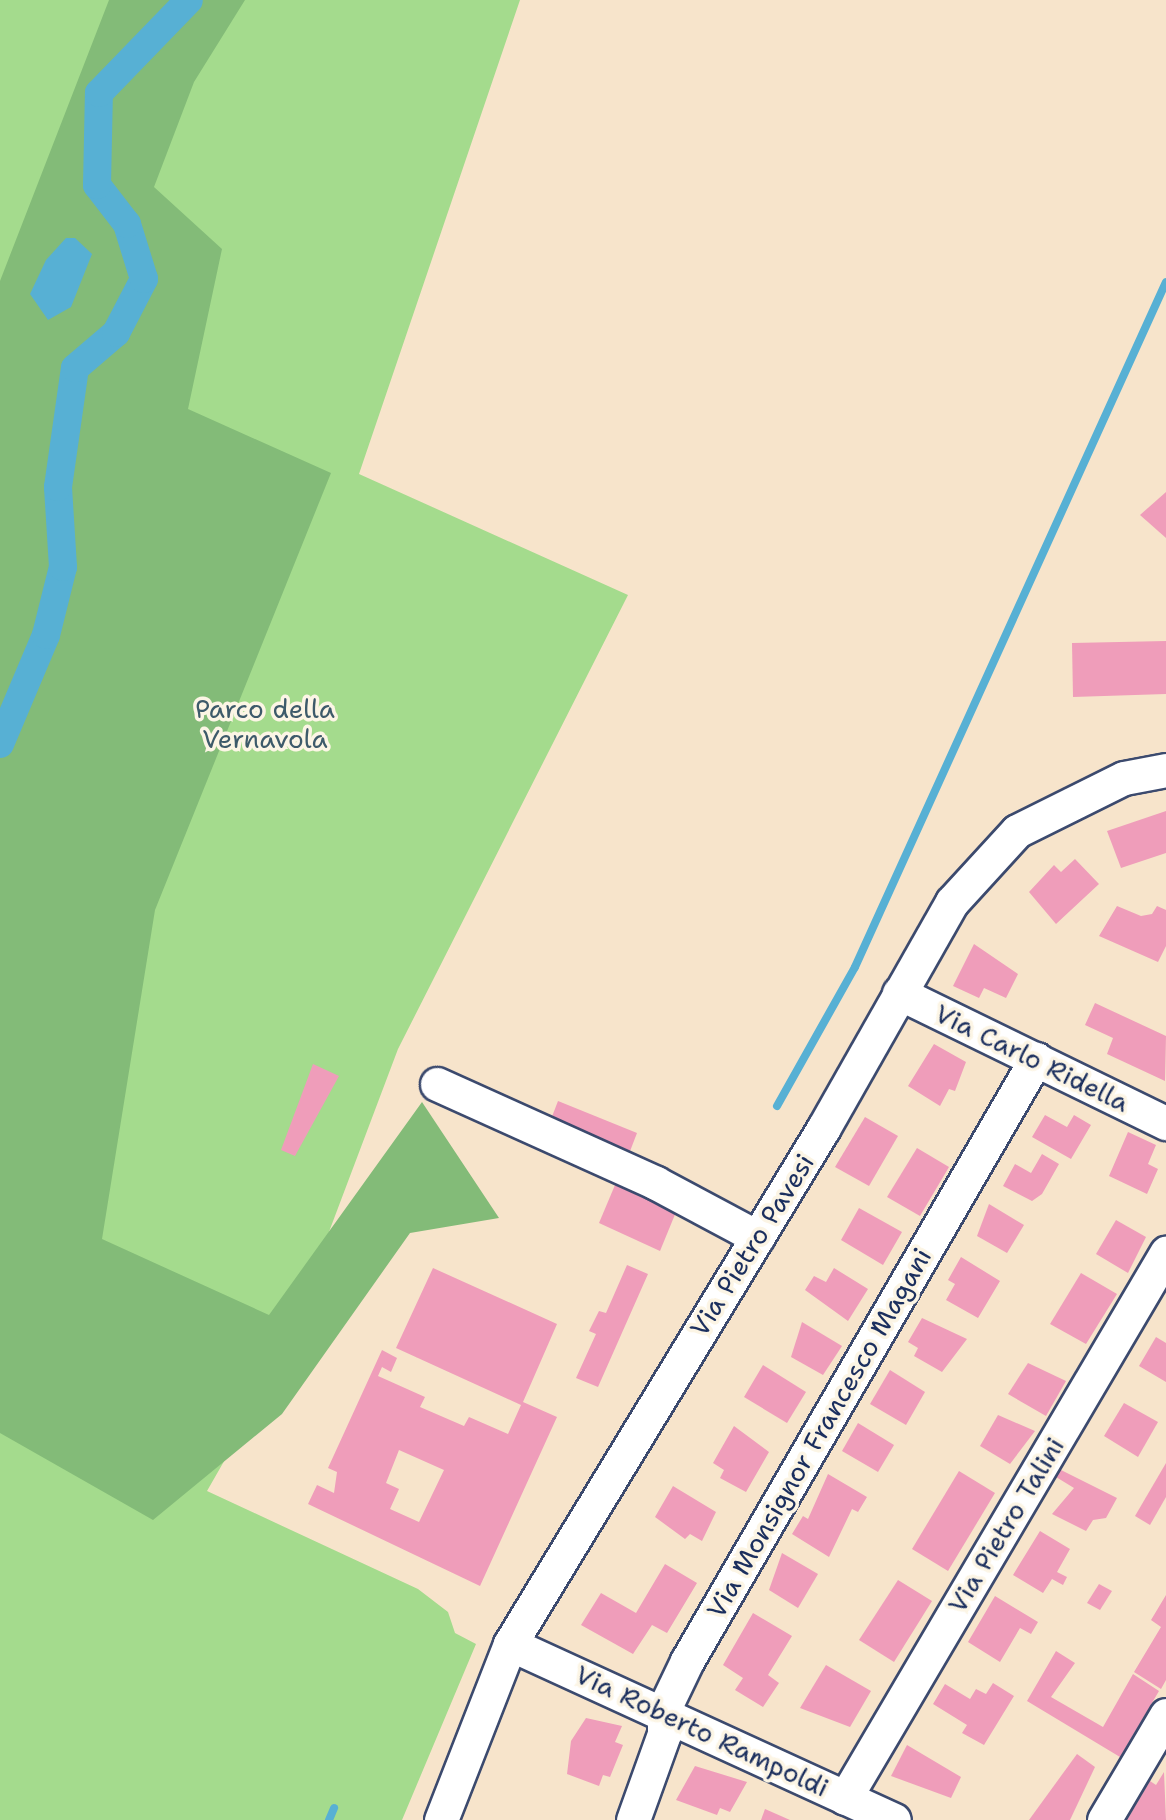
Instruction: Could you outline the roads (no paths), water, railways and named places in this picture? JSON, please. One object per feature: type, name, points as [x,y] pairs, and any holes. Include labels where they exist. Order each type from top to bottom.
[{"type":"street","name":"Via Pietro Pavesi","points":[[441,1820],[510,1644],[757,1237],[952,902],[1017,831],[1124,778],[1166,770]]},
{"type":"street","name":"Via Carlo Ridella","points":[[899,993],[1166,1123]]},
{"type":"street","name":"Via Monsignor Francesco Magani","points":[[634,1820],[664,1734],[664,1709],[1036,1059]]},
{"type":"street","points":[[437,1084],[656,1183],[757,1237]]},
{"type":"street","name":"Via Pietro Talini","points":[[854,1808],[1166,1253]]},
{"type":"street","name":"Via Roberto Rampoldi","points":[[510,1644],[664,1709],[854,1808],[894,1820]]},
{"type":"street","points":[[1104,1820],[1166,1715]]},
{"type":"water","points":[[66,238],[75,238],[92,254],[71,307],[48,320],[30,294],[46,260]]},
{"type":"waterway","points":[[0,744],[46,635],[63,567],[58,487],[75,368],[116,333],[144,279],[127,224],[97,185],[99,93],[189,0]]},
{"type":"waterway","points":[[777,1106],[855,967],[1166,282]]},
{"type":"waterway","points":[[329,1820],[334,1808]]},
{"type":"park label","name":"Parco della Vernavola","points":[[265,724]]}]
